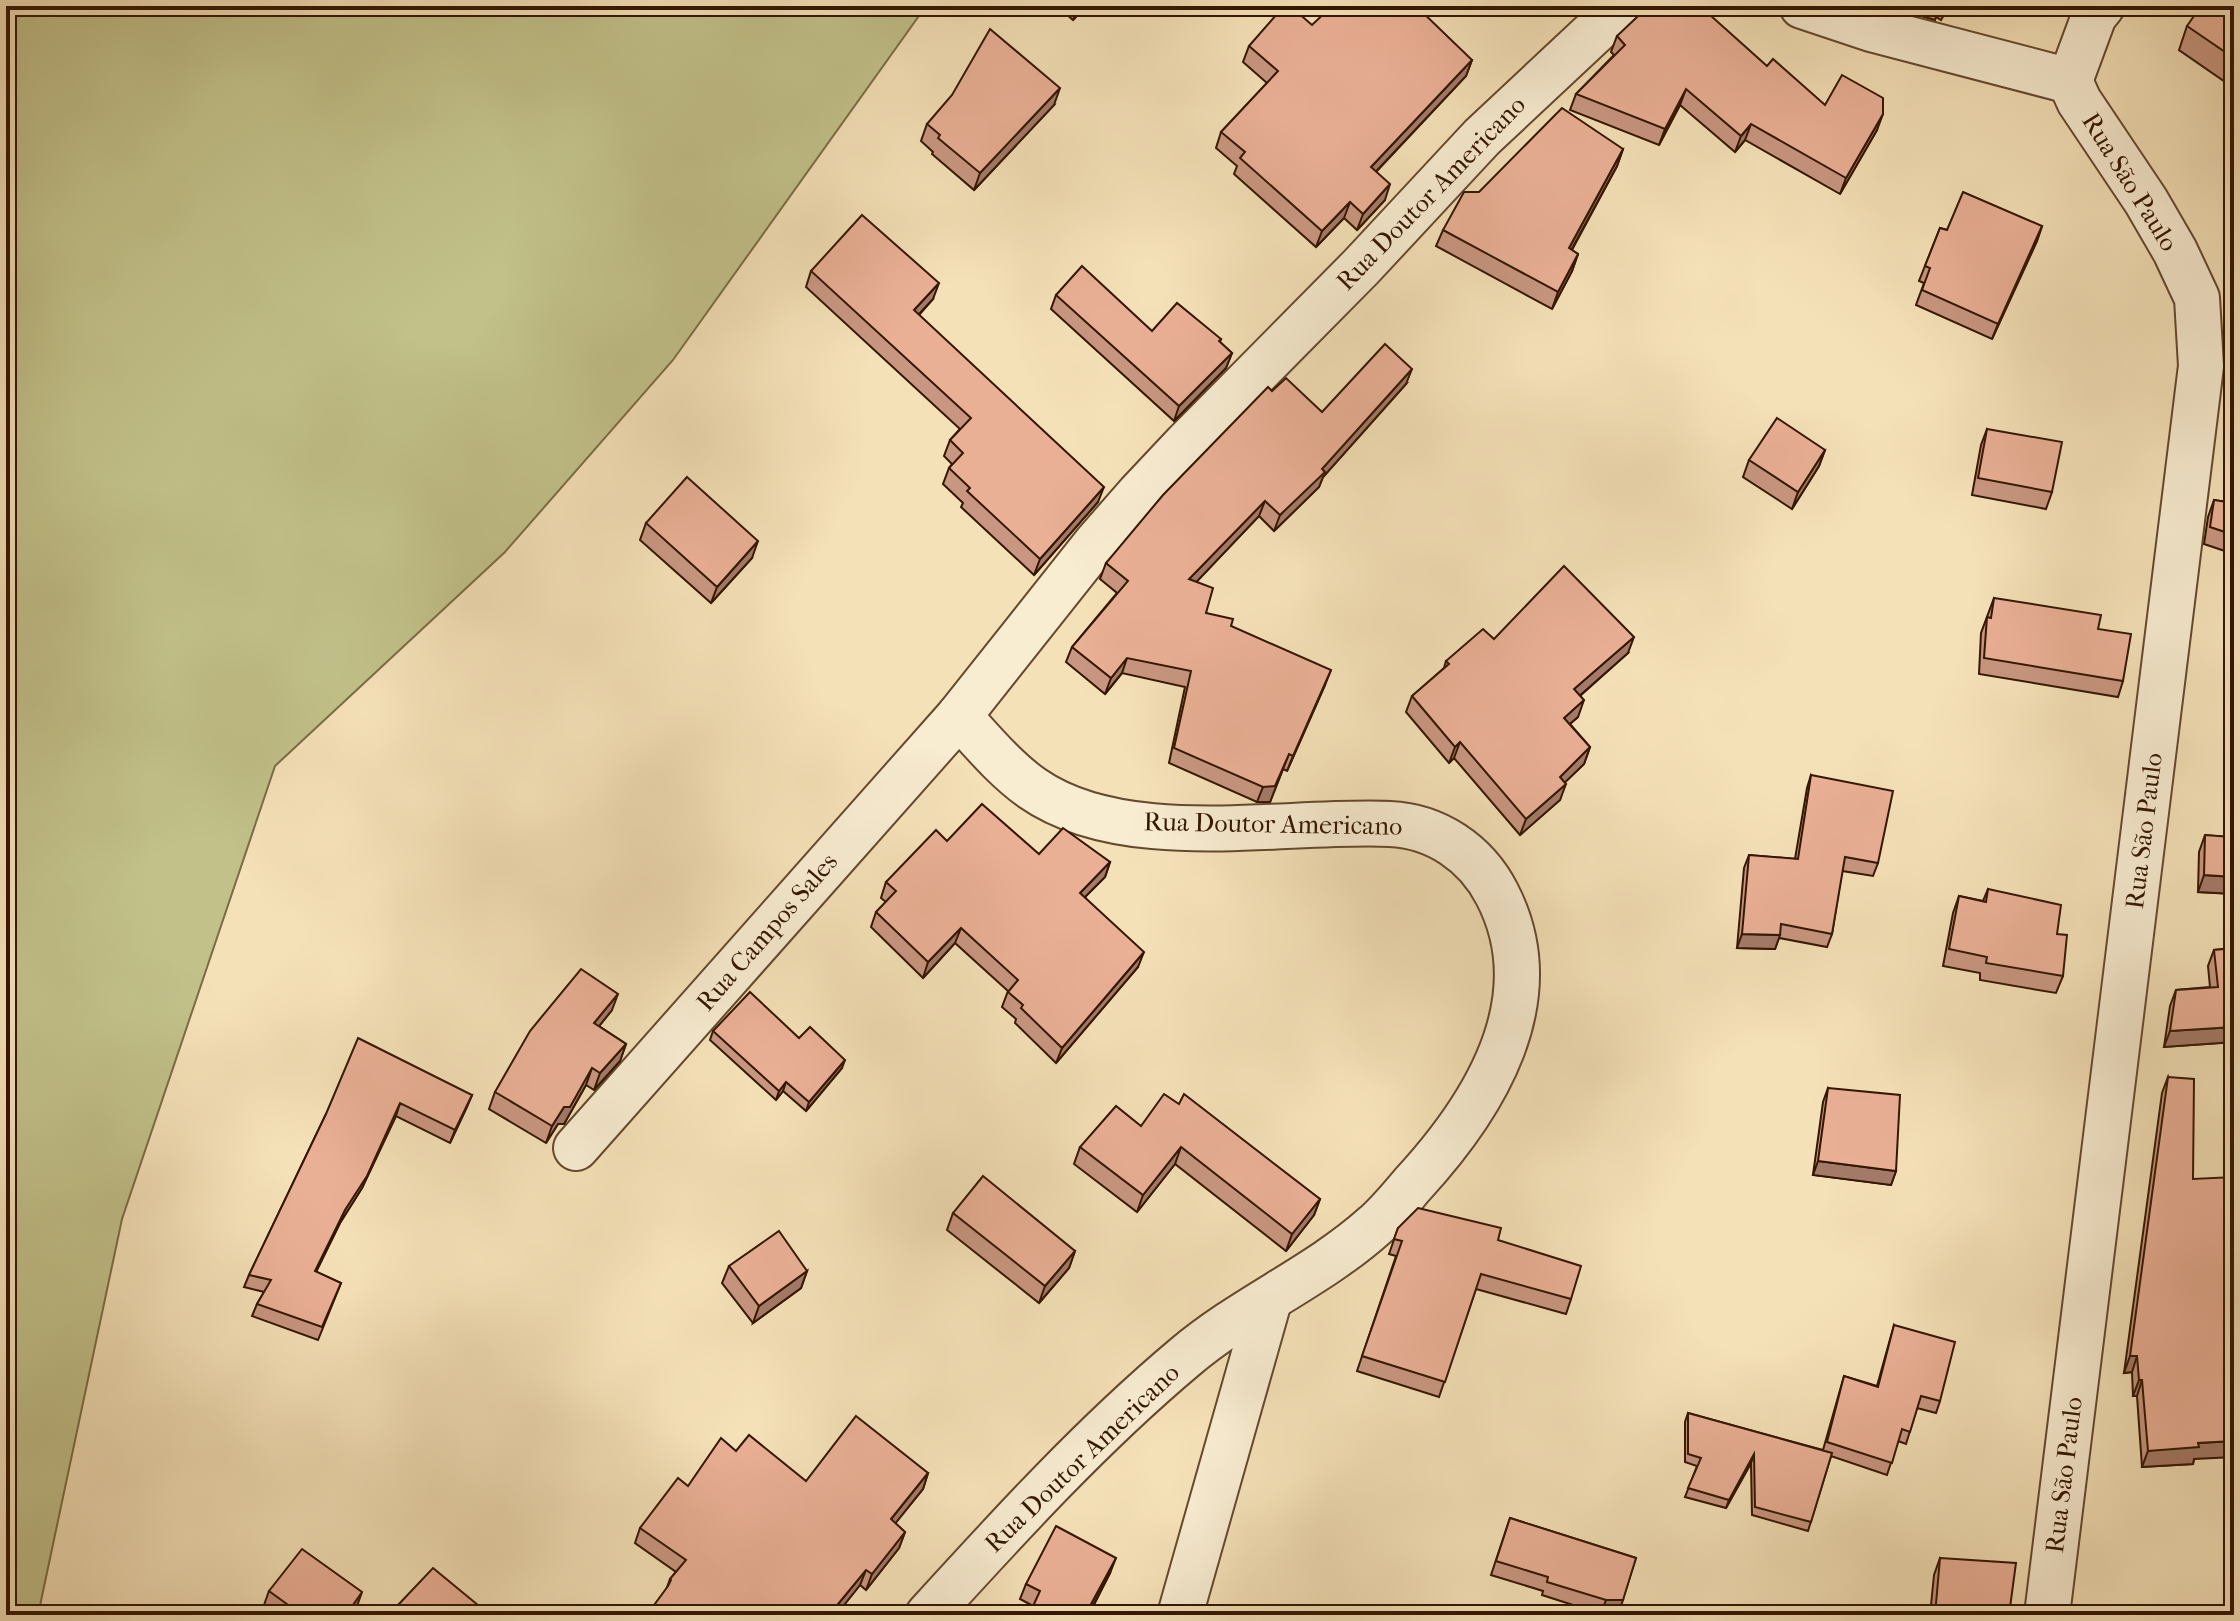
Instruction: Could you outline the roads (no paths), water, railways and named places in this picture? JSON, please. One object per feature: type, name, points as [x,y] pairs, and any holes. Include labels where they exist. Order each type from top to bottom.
[{"type":"street","name":"Rua Doutor Americano","points":[[928,1615],[1020,1514],[1096,1437],[1189,1353],[1319,1268],[1376,1225],[1442,1153],[1493,1074],[1513,1016],[1518,959],[1507,913],[1490,881],[1466,854],[1446,838],[1415,827],[1333,824],[1262,829],[1183,827],[1132,822],[1080,811],[1062,805],[1030,786],[959,716],[1097,542],[1186,444],[1361,267],[1482,137],[1622,6]]},
{"type":"street","points":[[1802,6],[1871,29],[2070,81],[2089,29],[2102,6]]},
{"type":"street","name":"Rua São Paulo","points":[[2047,1615],[2201,366],[2197,298],[2168,238],[2079,101],[2070,81]]},
{"type":"street","name":"Rua Campos Sales","points":[[576,1148],[959,716]]},
{"type":"street","points":[[1180,1615],[1269,1301]]}]
